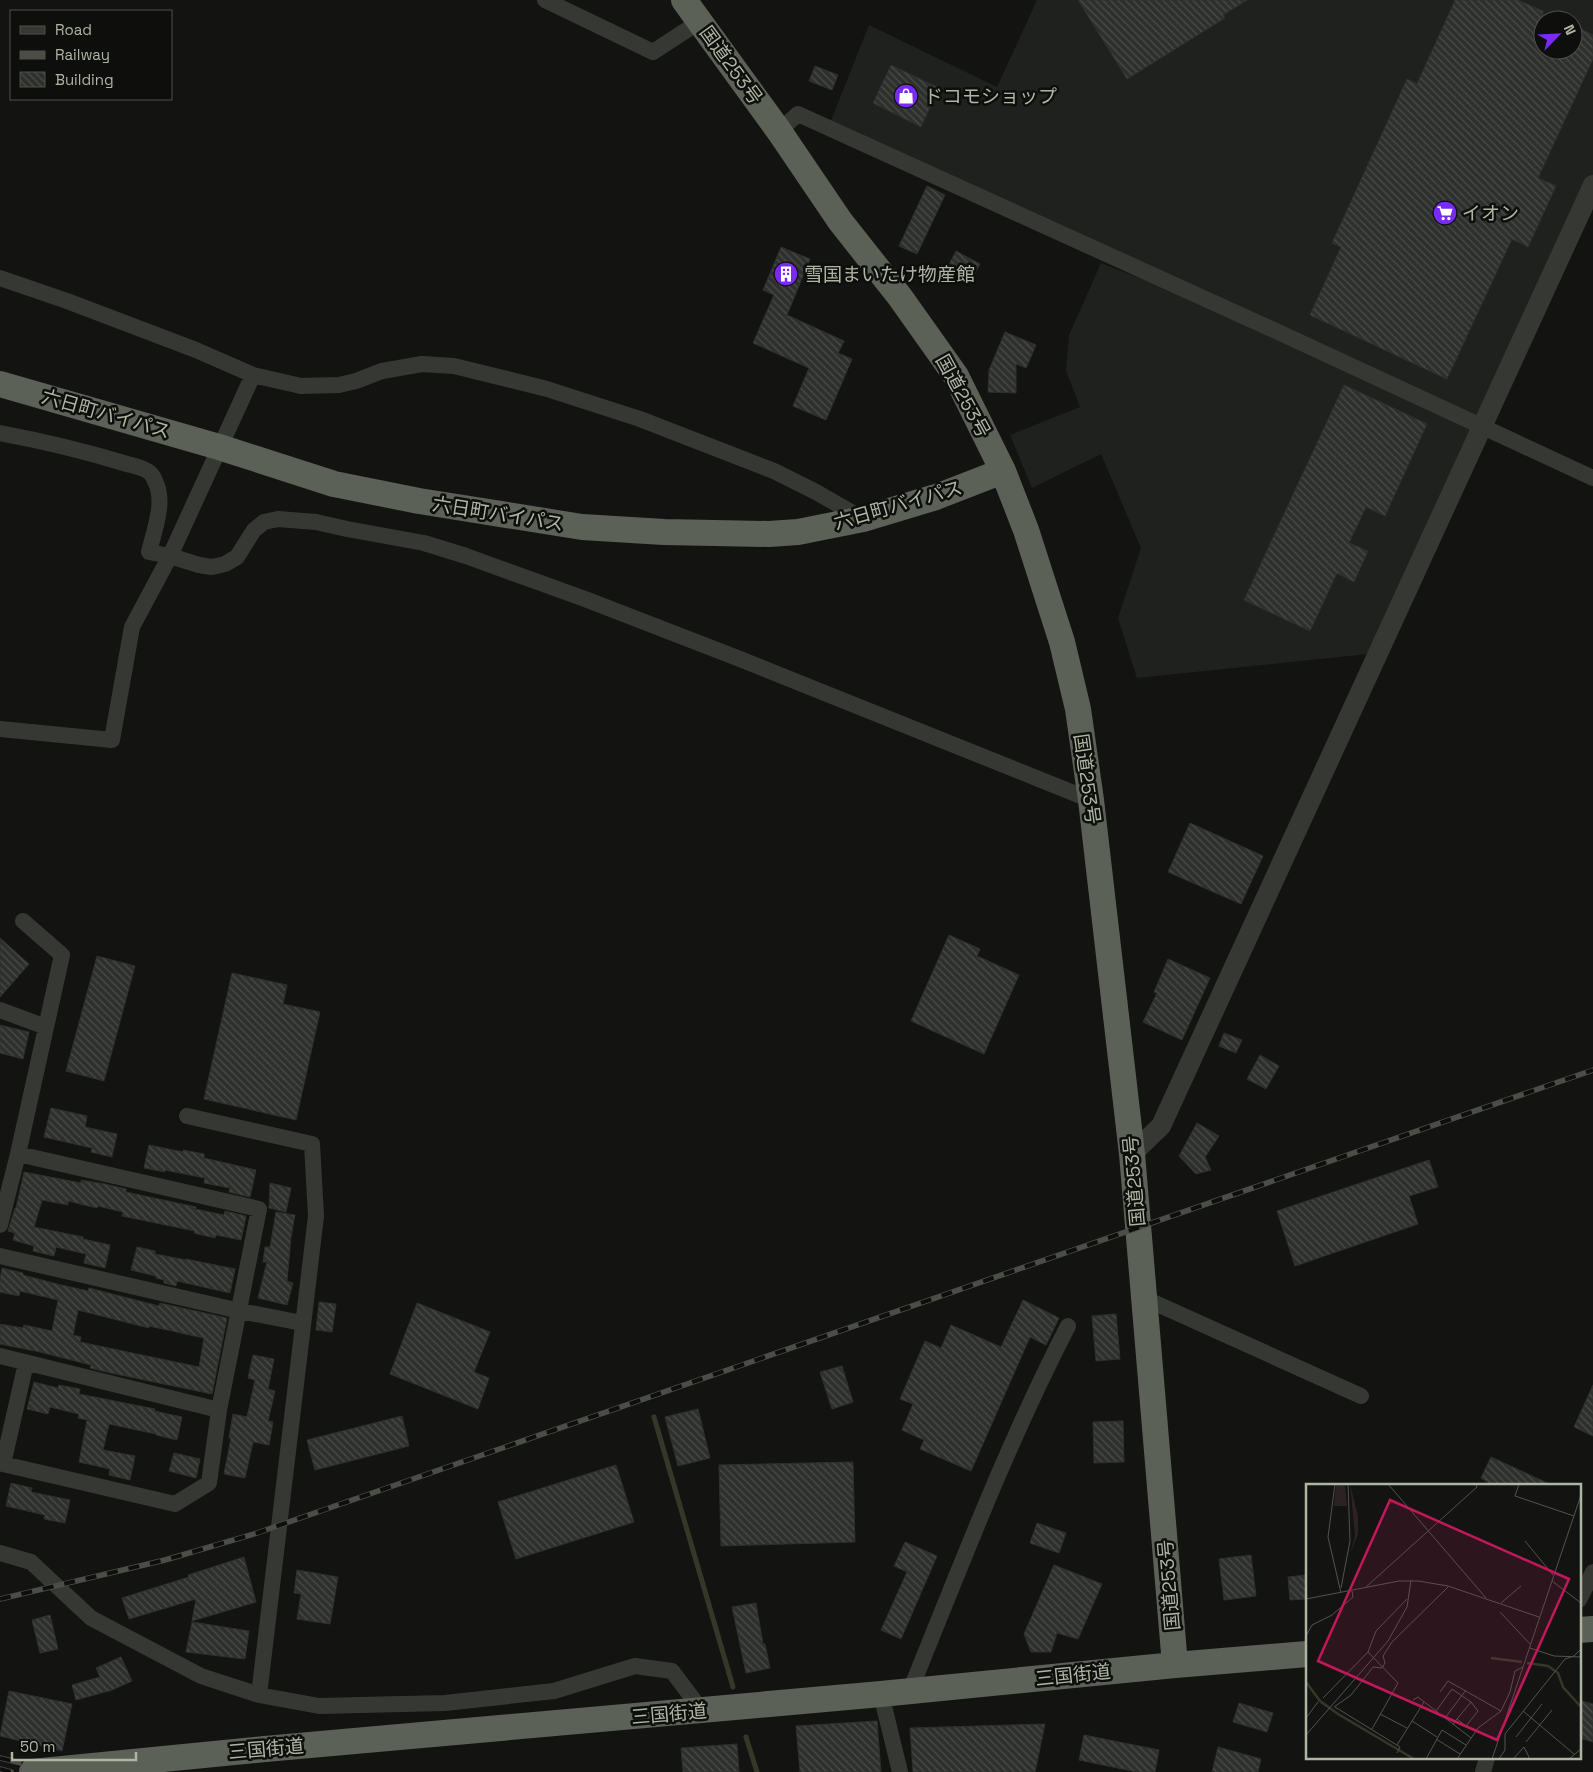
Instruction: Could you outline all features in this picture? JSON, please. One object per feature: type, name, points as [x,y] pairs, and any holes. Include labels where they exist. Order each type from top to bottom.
[{"type":"highway","name":"国道253号","points":[[684,0],[840,221],[900,298],[956,376],[1003,471],[1026,530],[1062,642],[1078,709],[1091,800],[1132,1154],[1175,1665]]},
{"type":"highway","name":"六日町バイパス","points":[[0,384],[219,447],[334,484],[419,501],[582,527],[664,532],[769,534],[798,532],[864,519],[936,497],[1003,471]]},
{"type":"highway","points":[[1580,1630],[1593,1629]]},
{"type":"highway","name":"三国街道","points":[[32,1772],[1306,1654]]},
{"type":"street","points":[[545,0],[653,52],[699,22]]},
{"type":"street","points":[[778,131],[798,114],[1267,327],[1593,478]]},
{"type":"street","points":[[1132,1154],[1161,1126],[1481,426],[1593,186]]},
{"type":"street","points":[[0,278],[67,301],[177,343],[253,375],[301,386],[325,386],[356,381],[382,371],[422,364],[454,366],[546,389],[640,419],[774,471],[864,519]]},
{"type":"street","points":[[0,729],[112,740],[132,627],[170,556],[253,375]]},
{"type":"street","points":[[0,433],[30,438],[109,458],[151,474],[156,482],[160,496],[149,552],[199,565],[212,567],[225,564],[237,557],[254,530],[264,522],[278,519],[316,522],[347,530],[424,543],[466,556],[740,659],[1091,800]]},
{"type":"street","points":[[0,1225],[18,1154],[62,955],[23,921]]},
{"type":"street","points":[[0,1010],[46,1027]]},
{"type":"street","points":[[187,1116],[312,1144],[316,1216],[259,1694]]},
{"type":"street","points":[[18,1154],[259,1209],[219,1410],[209,1483],[175,1504],[3,1464],[26,1362]]},
{"type":"street","points":[[0,1256],[240,1311],[302,1323]]},
{"type":"street","points":[[1144,1298],[1361,1396]]},
{"type":"street","points":[[910,1691],[992,1490],[1068,1326]]},
{"type":"street","points":[[0,1356],[219,1410]]},
{"type":"street","points":[[0,1553],[31,1562],[91,1618],[201,1676],[259,1694],[318,1706],[445,1703],[554,1692],[635,1666],[672,1671],[702,1711]]},
{"type":"street","points":[[1580,1598],[1593,1572]]},
{"type":"street","points":[[881,1694],[900,1772]]},
{"type":"shaded area","points":[[1037,0],[1593,0],[1593,185],[1378,653],[1137,678],[1118,618],[1141,548],[1101,454],[1032,488],[1010,435],[1080,407],[1066,371],[1069,335],[1101,263],[1263,326],[828,128],[869,25],[997,87]]},
{"type":"building","points":[[1078,0],[1247,0],[1223,15],[1225,18],[1127,79]]},
{"type":"building","name":"イオン","points":[[1455,0],[1518,0],[1541,10],[1533,10],[1533,60],[1583,60],[1583,30],[1593,35],[1593,59],[1538,178],[1556,186],[1528,247],[1512,239],[1447,379],[1310,315],[1341,247],[1332,243],[1407,79],[1417,84]]},
{"type":"building","name":"ドコモショップ","points":[[891,65],[939,88],[921,127],[873,103]]},
{"type":"building","points":[[815,66],[838,75],[832,90],[809,81]]},
{"type":"building","points":[[927,186],[945,195],[917,254],[899,246]]},
{"type":"building","points":[[781,247],[810,259],[787,315],[844,341],[838,353],[852,359],[826,420],[793,406],[809,368],[753,343],[774,295],[763,290]]},
{"type":"building","points":[[956,251],[980,264],[970,283],[946,270]]},
{"type":"building","points":[[1005,332],[1036,345],[1026,368],[1016,364],[1016,393],[988,392],[989,370]]},
{"type":"building","points":[[1344,385],[1427,424],[1385,516],[1366,507],[1349,543],[1368,551],[1354,582],[1337,573],[1310,631],[1244,600]]},
{"type":"building","points":[[1190,823],[1263,856],[1241,904],[1168,872]]},
{"type":"building","points":[[949,935],[980,949],[977,956],[1019,975],[984,1054],[911,1021]]},
{"type":"building","points":[[0,938],[29,964],[0,997]]},
{"type":"building","points":[[97,956],[135,966],[104,1081],[66,1071]]},
{"type":"building","points":[[1168,959],[1210,978],[1182,1040],[1143,1022],[1157,993],[1154,992]]},
{"type":"building","points":[[232,973],[287,985],[283,1004],[320,1012],[296,1120],[204,1099]]},
{"type":"building","points":[[0,1025],[29,1032],[23,1059],[0,1053]]},
{"type":"building","points":[[1224,1033],[1242,1040],[1236,1053],[1219,1046]]},
{"type":"building","points":[[1260,1055],[1279,1066],[1266,1089],[1247,1079]]},
{"type":"building","points":[[51,1108],[87,1116],[85,1127],[117,1134],[112,1157],[91,1152],[92,1148],[44,1137]]},
{"type":"building","points":[[1197,1123],[1219,1136],[1205,1157],[1211,1170],[1196,1174],[1179,1156]]},
{"type":"building","points":[[149,1145],[204,1154],[204,1158],[256,1170],[250,1197],[229,1192],[230,1188],[204,1183],[205,1178],[144,1168]]},
{"type":"building","points":[[1429,1160],[1438,1187],[1409,1196],[1418,1224],[1295,1266],[1277,1211]]},
{"type":"building","points":[[24,1172],[81,1183],[81,1180],[105,1184],[126,1189],[126,1192],[196,1207],[195,1209],[224,1215],[225,1211],[246,1216],[241,1240],[216,1235],[215,1238],[194,1233],[195,1231],[122,1216],[123,1212],[98,1206],[97,1208],[68,1201],[68,1205],[42,1200],[34,1227],[83,1237],[83,1239],[110,1245],[105,1268],[84,1263],[86,1254],[56,1247],[54,1256],[33,1251],[34,1246],[13,1240],[15,1233],[8,1231],[16,1208]]},
{"type":"building","points":[[270,1183],[291,1188],[286,1212],[269,1208]]},
{"type":"building","points":[[276,1212],[295,1215],[287,1281],[293,1283],[287,1305],[258,1298],[267,1262],[263,1262],[265,1247],[270,1247]]},
{"type":"building","points":[[137,1247],[155,1251],[155,1254],[235,1269],[230,1293],[177,1281],[176,1286],[164,1283],[164,1280],[156,1278],[156,1276],[131,1270]]},
{"type":"building","points":[[2,1268],[88,1291],[89,1288],[159,1306],[160,1303],[227,1318],[212,1394],[111,1373],[90,1368],[91,1365],[0,1344],[0,1324],[23,1328],[24,1325],[52,1331],[58,1300],[20,1291],[19,1296],[0,1292]],"holes":[[[78,1310],[149,1328],[149,1326],[204,1338],[199,1367],[80,1342],[81,1337],[73,1335]]]},
{"type":"building","points":[[1023,1300],[1059,1318],[1046,1345],[1030,1337],[971,1471],[920,1449],[924,1440],[902,1430],[913,1404],[900,1399],[925,1341],[941,1348],[951,1325],[1001,1347]]},
{"type":"building","points":[[319,1302],[336,1304],[332,1332],[316,1330]]},
{"type":"building","points":[[417,1303],[490,1332],[474,1372],[489,1378],[478,1409],[390,1374]]},
{"type":"building","points":[[1116,1314],[1120,1359],[1096,1361],[1092,1316]]},
{"type":"building","points":[[253,1355],[274,1359],[268,1389],[275,1391],[268,1421],[273,1422],[269,1445],[253,1442],[245,1478],[224,1474],[231,1438],[229,1438],[233,1414],[247,1417],[255,1380],[248,1378]]},
{"type":"building","points":[[842,1366],[853,1402],[832,1409],[820,1372]]},
{"type":"building","points":[[34,1382],[58,1388],[59,1385],[80,1389],[79,1394],[155,1409],[154,1411],[182,1417],[177,1440],[109,1424],[103,1450],[135,1456],[130,1480],[109,1475],[110,1469],[79,1462],[87,1420],[78,1418],[79,1414],[50,1407],[48,1414],[27,1409]]},
{"type":"building","points":[[1593,1385],[1593,1436],[1574,1427]]},
{"type":"building","points":[[698,1409],[710,1458],[678,1466],[665,1417]]},
{"type":"building","points":[[402,1416],[409,1446],[315,1470],[307,1440]]},
{"type":"building","points":[[1123,1421],[1124,1462],[1094,1463],[1093,1422]]},
{"type":"building","points":[[174,1453],[200,1459],[196,1478],[169,1471]]},
{"type":"building","points":[[1491,1457],[1550,1484],[1491,1484],[1481,1478]]},
{"type":"building","points":[[853,1462],[855,1542],[721,1546],[719,1465]]},
{"type":"building","points":[[616,1465],[634,1522],[516,1559],[498,1502]]},
{"type":"building","points":[[11,1483],[32,1488],[31,1492],[70,1500],[65,1523],[44,1519],[45,1515],[6,1506]]},
{"type":"building","points":[[1037,1523],[1066,1533],[1059,1553],[1030,1543]]},
{"type":"building","points":[[905,1542],[937,1556],[901,1639],[881,1630],[907,1572],[894,1566]]},
{"type":"building","points":[[1251,1555],[1256,1596],[1224,1600],[1219,1559]]},
{"type":"building","points":[[244,1557],[256,1602],[192,1621],[196,1599],[129,1619],[122,1598]]},
{"type":"building","points":[[1054,1565],[1102,1584],[1078,1639],[1057,1633],[1051,1652],[1031,1652],[1024,1634]]},
{"type":"building","points":[[297,1570],[338,1577],[330,1624],[297,1619],[301,1594],[294,1593]]},
{"type":"building","points":[[1306,1575],[1306,1599],[1290,1600],[1288,1577]]},
{"type":"building","points":[[756,1603],[763,1644],[765,1644],[770,1668],[746,1673],[732,1607]]},
{"type":"building","points":[[50,1615],[58,1649],[40,1653],[32,1620]]},
{"type":"building","points":[[192,1622],[249,1631],[245,1659],[186,1652]]},
{"type":"building","points":[[121,1657],[132,1681],[112,1690],[76,1700],[72,1685],[100,1677],[96,1668]]},
{"type":"building","points":[[9,1691],[72,1704],[62,1751],[0,1736]]},
{"type":"building","points":[[1580,1700],[1593,1704],[1593,1742],[1580,1738]]},
{"type":"building","points":[[1239,1703],[1273,1713],[1267,1732],[1233,1722]]},
{"type":"building","points":[[877,1721],[881,1772],[800,1772],[796,1726]]},
{"type":"building","points":[[1045,1724],[1035,1772],[913,1772],[910,1728]]},
{"type":"building","points":[[1084,1735],[1159,1750],[1155,1772],[1137,1772],[1079,1760]]},
{"type":"building","points":[[737,1744],[739,1772],[683,1772],[681,1748]]},
{"type":"building","points":[[1218,1747],[1261,1759],[1258,1772],[1212,1772]]},
{"type":"waterway","points":[[654,1417],[733,1687]]},
{"type":"waterway","points":[[746,1737],[757,1772]]},
{"type":"railway","points":[[0,1599],[165,1560],[257,1533],[1593,1070]]},
{"type":"railway","points":[[0,1758],[58,1772]]},
{"type":"railway","points":[[0,1769],[11,1772]]},
{"type":"place","name":"ドコモショップ","points":[[906,96]]},
{"type":"place","name":"イオン","points":[[1445,213]]},
{"type":"place","name":"雪国まいたけ物産館","points":[[786,274]]}]
